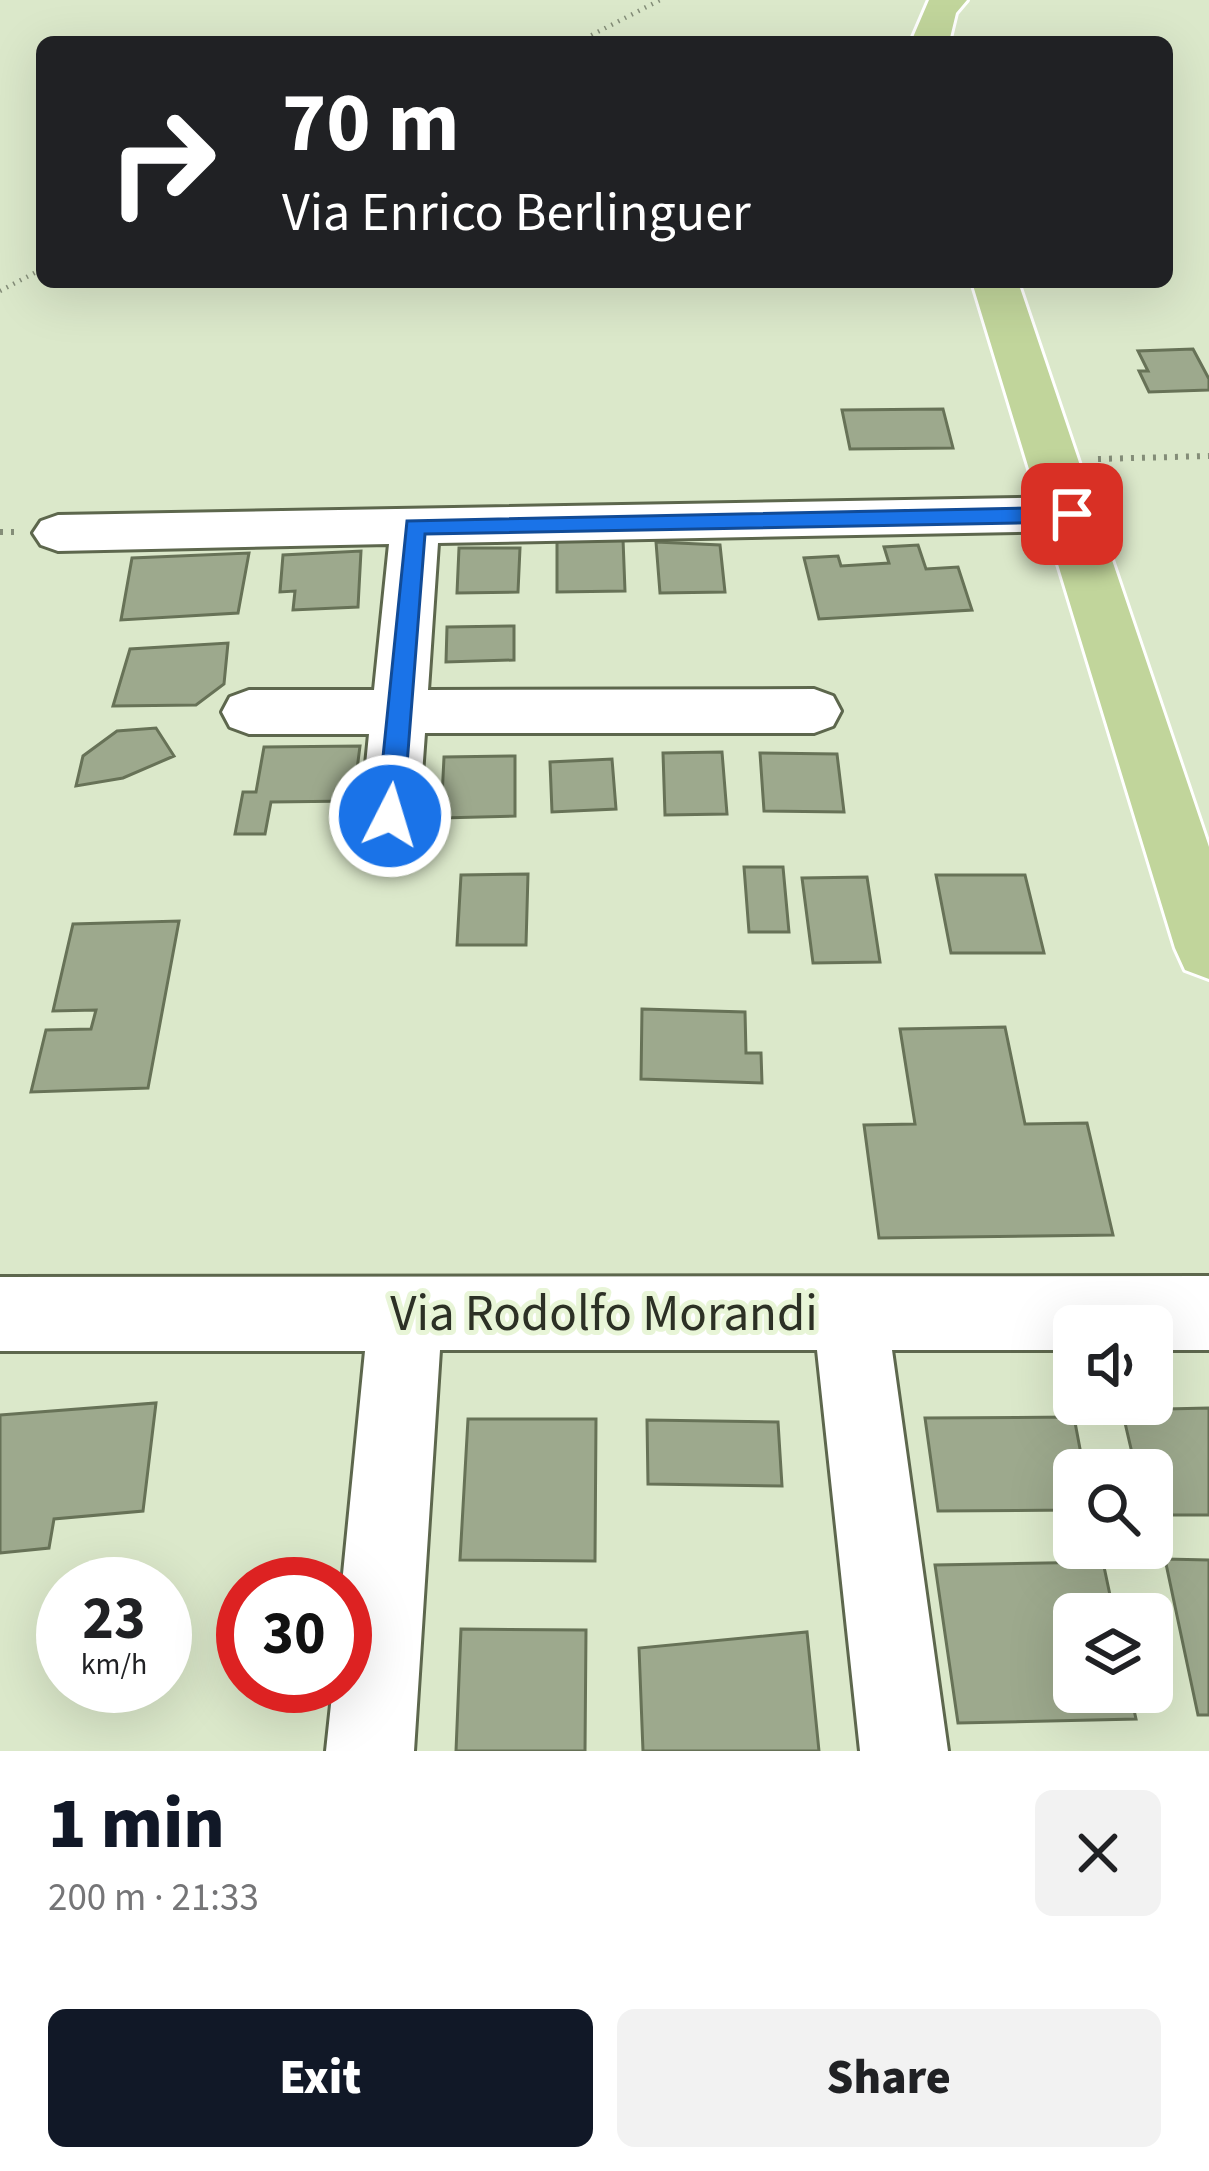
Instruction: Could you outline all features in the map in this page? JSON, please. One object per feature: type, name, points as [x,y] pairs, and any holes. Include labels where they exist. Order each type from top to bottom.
[{"type":"main road","points":[[932,36],[939,11],[949,0]]},
{"type":"main road","points":[[997,288],[1209,948]]},
{"type":"street","points":[[58,533],[1072,514]]},
{"type":"street","points":[[390,816],[415,526]]},
{"type":"street","points":[[249,712],[814,711]]},
{"type":"street","name":"Via Rodolfo Morandi","points":[[0,1314],[1209,1313]]},
{"type":"street","points":[[370,1751],[405,1314]]},
{"type":"street","points":[[850,1314],[904,1751]]},
{"type":"path","points":[[590,36],[660,0]]},
{"type":"path","points":[[0,291],[36,272]]},
{"type":"path","points":[[1055,460],[1209,456]]},
{"type":"building","points":[[1193,349],[1209,379],[1209,390],[1149,392],[1139,371],[1148,371],[1138,351]]},
{"type":"building","points":[[943,409],[953,448],[850,449],[842,410]]},
{"type":"building","points":[[623,539],[625,591],[557,592],[557,540]]},
{"type":"building","points":[[656,542],[720,545],[725,592],[660,593]]},
{"type":"building","points":[[918,545],[926,569],[958,567],[972,610],[819,619],[804,558],[838,556],[841,566],[889,563],[884,547]]},
{"type":"building","points":[[459,548],[520,548],[518,592],[457,593]]},
{"type":"building","points":[[361,551],[358,607],[293,610],[295,591],[280,592],[283,555]]},
{"type":"building","points":[[249,553],[238,613],[121,620],[132,558]]},
{"type":"building","points":[[514,626],[514,660],[446,662],[447,627]]},
{"type":"building","points":[[228,643],[224,684],[196,705],[113,706],[130,649]]},
{"type":"building","points":[[156,728],[174,756],[123,778],[76,786],[83,756],[117,731]]},
{"type":"building","points":[[360,746],[353,801],[271,802],[265,834],[235,834],[243,792],[256,792],[264,747]]},
{"type":"building","points":[[722,752],[727,814],[665,815],[663,753]]},
{"type":"building","points":[[760,753],[837,754],[844,812],[764,811]]},
{"type":"building","points":[[515,756],[515,816],[441,818],[444,757]]},
{"type":"building","points":[[612,759],[616,809],[552,812],[550,762]]},
{"type":"building","points":[[744,867],[783,867],[789,932],[749,932]]},
{"type":"building","points":[[528,874],[526,945],[457,945],[461,875]]},
{"type":"building","points":[[936,875],[1025,875],[1044,953],[951,953]]},
{"type":"building","points":[[867,877],[880,962],[813,963],[802,878]]},
{"type":"building","points":[[179,921],[148,1088],[31,1092],[46,1030],[91,1029],[96,1010],[53,1011],[73,924]]},
{"type":"building","points":[[642,1009],[745,1012],[746,1053],[761,1053],[762,1083],[641,1079]]},
{"type":"building","points":[[1005,1027],[1025,1124],[1087,1123],[1113,1235],[879,1238],[864,1125],[915,1124],[900,1029]]},
{"type":"building","points":[[156,1403],[143,1511],[54,1519],[49,1548],[0,1553],[0,1415]]},
{"type":"building","points":[[1209,1408],[1209,1515],[1173,1515],[1173,1449],[1131,1449],[1126,1425],[1173,1425],[1173,1409]]},
{"type":"building","points":[[1053,1417],[1053,1425],[1076,1425],[1080,1449],[1053,1449],[1053,1510],[938,1511],[925,1418]]},
{"type":"building","points":[[468,1419],[596,1419],[595,1561],[460,1560]]},
{"type":"building","points":[[647,1420],[778,1422],[782,1486],[648,1484]]},
{"type":"building","points":[[1173,1559],[1209,1560],[1209,1715],[1198,1715],[1167,1569],[1173,1569]]},
{"type":"building","points":[[1053,1563],[1053,1569],[1104,1569],[1110,1593],[1053,1593],[1053,1713],[1135,1713],[1136,1719],[958,1723],[935,1565]]},
{"type":"building","points":[[461,1629],[586,1630],[585,1751],[456,1751]]},
{"type":"building","points":[[807,1632],[819,1751],[643,1751],[639,1648]]},
{"type":"route","points":[[390,816],[415,526],[1072,514]]}]
